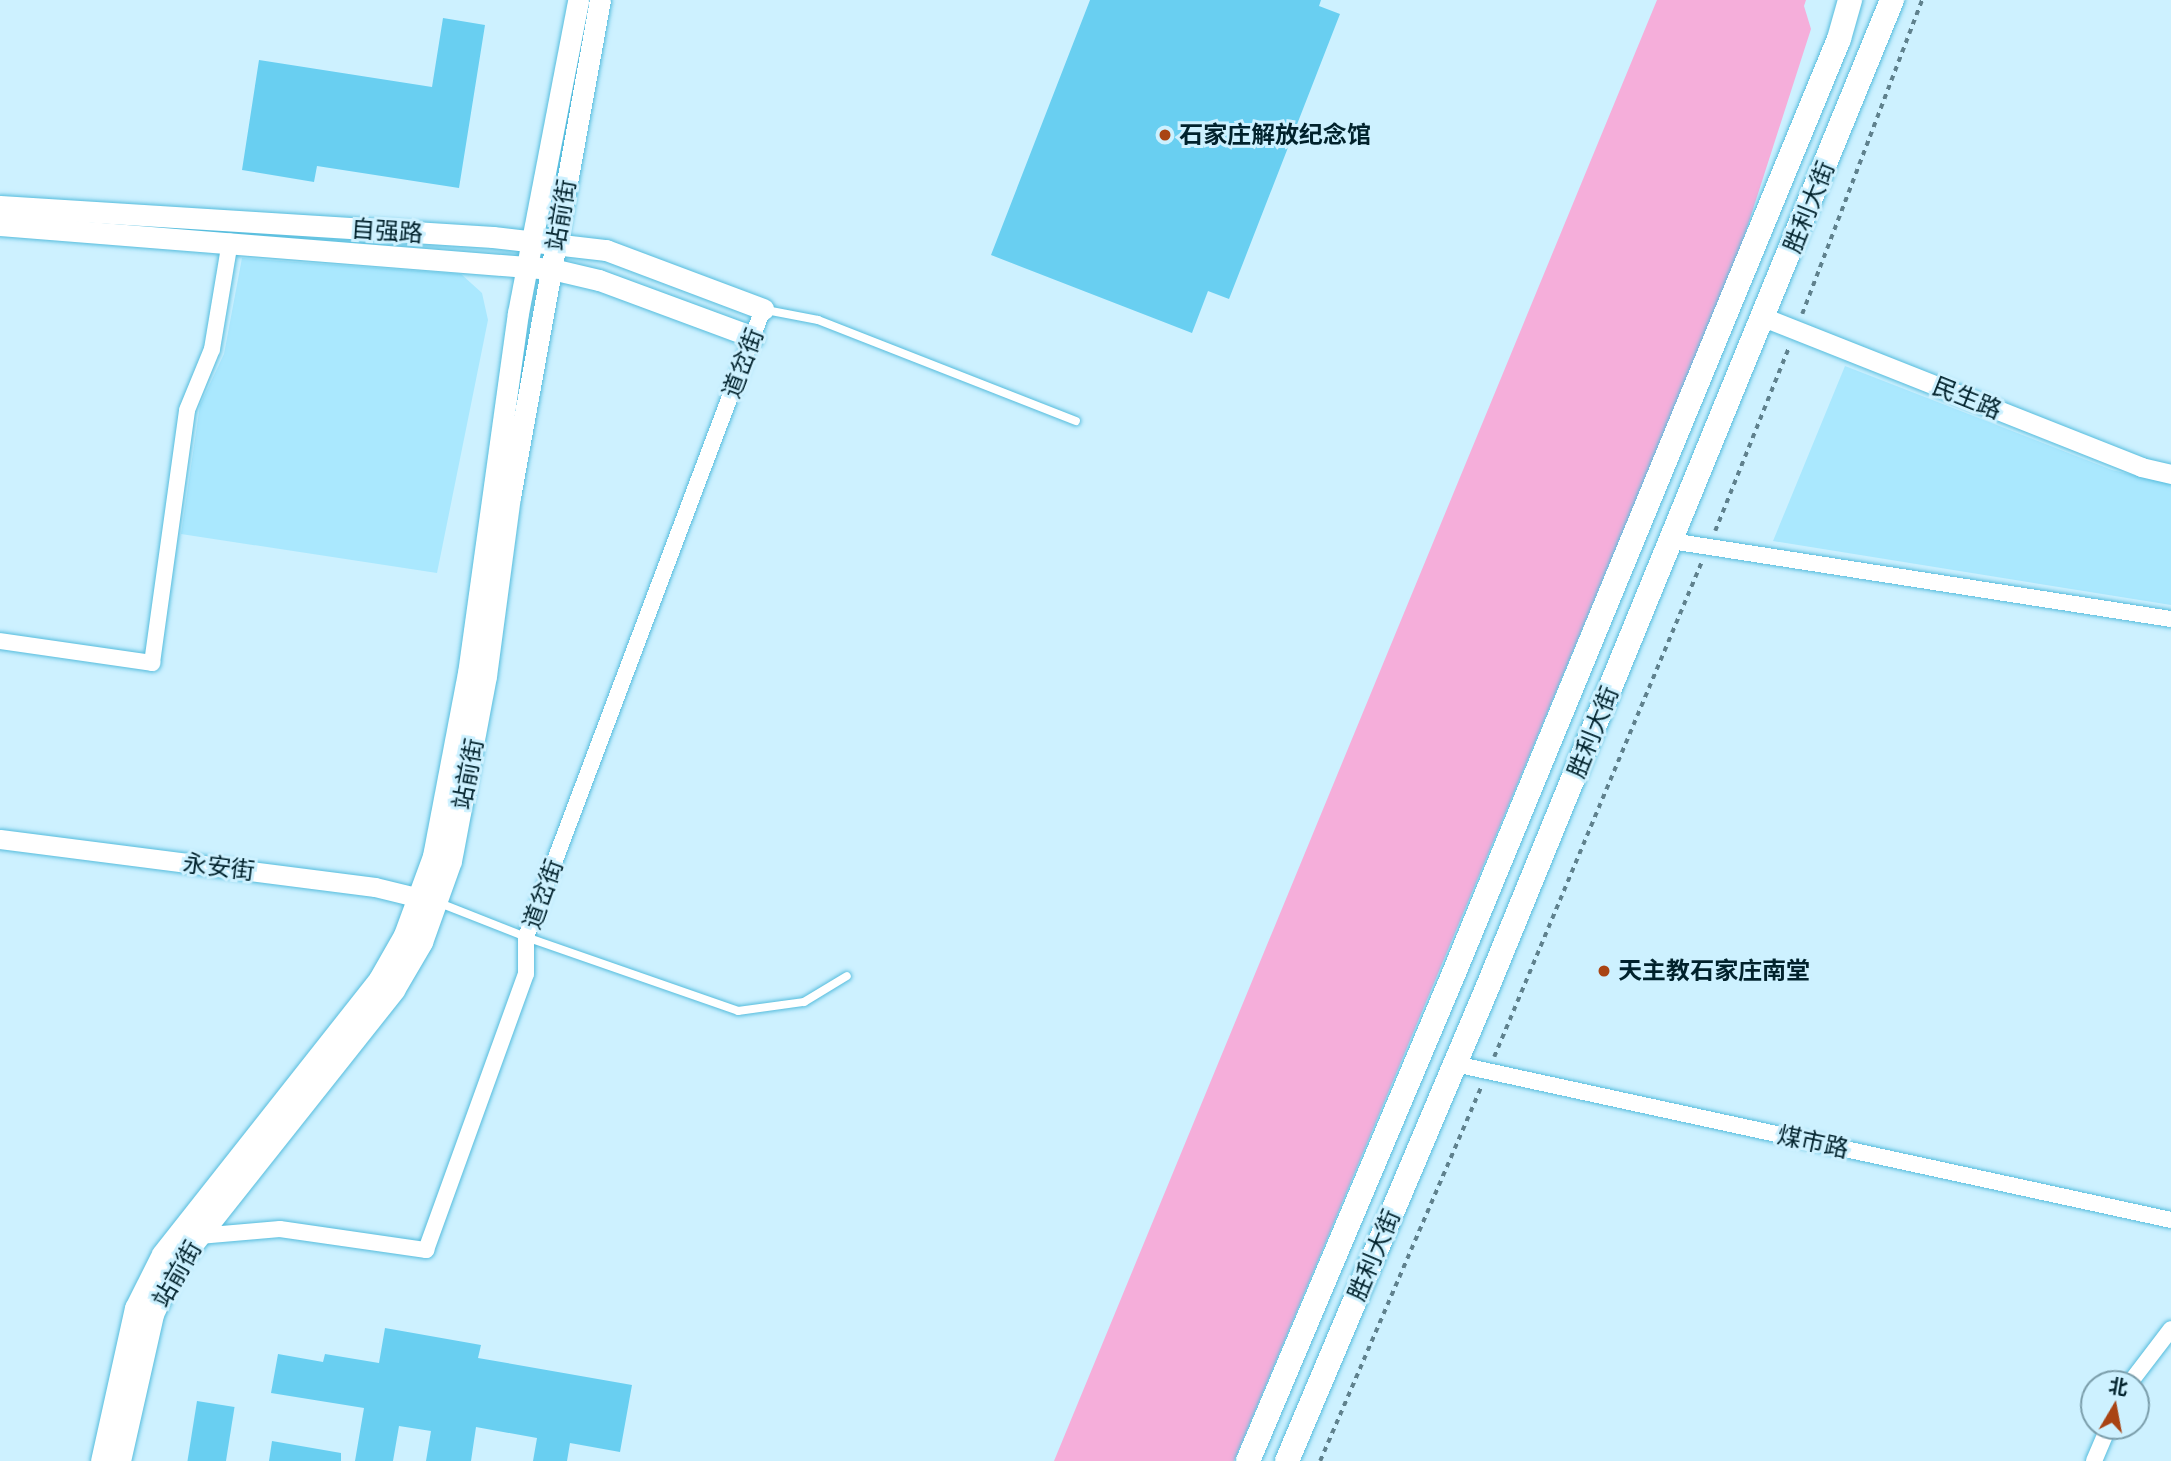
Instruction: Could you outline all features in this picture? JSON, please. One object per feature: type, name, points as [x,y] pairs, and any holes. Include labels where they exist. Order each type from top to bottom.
[{"type":"main road","name":"站前街","points":[[428,899],[433,856],[468,673],[526,267],[578,0]]},
{"type":"main road","name":"站前街","points":[[120,1461],[153,1314],[191,1231],[379,979],[451,861],[486,676],[510,497],[600,0]]},
{"type":"main road","name":"胜利大街","points":[[1248,1461],[1476,922],[1839,39],[1850,0]]},
{"type":"main road","name":"胜利大街","points":[[1287,1461],[1455,1064],[1892,0]]},
{"type":"main road","name":"自强路","points":[[0,206],[532,240],[606,250],[763,309]]},
{"type":"main road","name":"自强路","points":[[0,225],[552,269],[599,280],[752,337]]},
{"type":"main road","name":"站前街","points":[[101,1461],[135,1308],[162,1254],[191,1231]]},
{"type":"street","points":[[0,641],[152,663],[187,410],[212,349],[230,242]]},
{"type":"street","name":"道岔街","points":[[191,1231],[280,1229],[426,1250],[526,974],[526,937],[763,309]]},
{"type":"street","name":"民生路","points":[[1763,317],[2141,467],[2171,474]]},
{"type":"street","points":[[1671,541],[2171,619]]},
{"type":"street","name":"永安街","points":[[0,839],[365,886],[428,899]]},
{"type":"street","name":"煤市路","points":[[1455,1064],[2171,1220]]},
{"type":"street","points":[[2140,1370],[2171,1329]]},
{"type":"street","points":[[2094,1461],[2103,1440]]},
{"type":"lane","points":[[763,309],[818,320],[1076,421]]},
{"type":"lane","points":[[428,899],[526,937],[738,1011],[804,1002],[847,976]]},
{"type":"path","name":"胜利大街","points":[[1320,1461],[1488,1071],[1708,547],[1796,330],[1922,0]]},
{"type":"shaded area","points":[[1657,0],[1806,0],[1804,6],[1811,29],[1737,259],[1234,1461],[1054,1461]]},
{"type":"shaded area","points":[[242,258],[461,274],[482,293],[488,320],[437,573],[181,534],[200,405],[224,354]]},
{"type":"shaded area","points":[[1845,366],[2112,470],[2171,484],[2171,605],[1773,541]]},
{"type":"building","name":"石家庄解放纪念馆","points":[[1090,0],[1321,0],[1319,6],[1340,14],[1229,299],[1208,291],[1192,333],[991,255]]},
{"type":"building","points":[[443,18],[485,25],[459,188],[317,166],[314,182],[242,170],[259,60],[432,87]]},
{"type":"building","points":[[385,1328],[481,1345],[478,1358],[632,1385],[620,1452],[570,1443],[567,1461],[533,1461],[537,1438],[476,1427],[471,1461],[426,1461],[431,1431],[399,1426],[393,1461],[355,1461],[364,1408],[271,1393],[278,1354],[323,1362],[325,1354],[379,1363]]},
{"type":"building","points":[[197,1401],[235,1407],[226,1461],[187,1461]]},
{"type":"building","points":[[272,1441],[341,1453],[341,1461],[269,1461]]},
{"type":"place","name":"石家庄解放纪念馆","points":[[1165,135]]},
{"type":"place","name":"天主教石家庄南堂","points":[[1604,971]]}]
